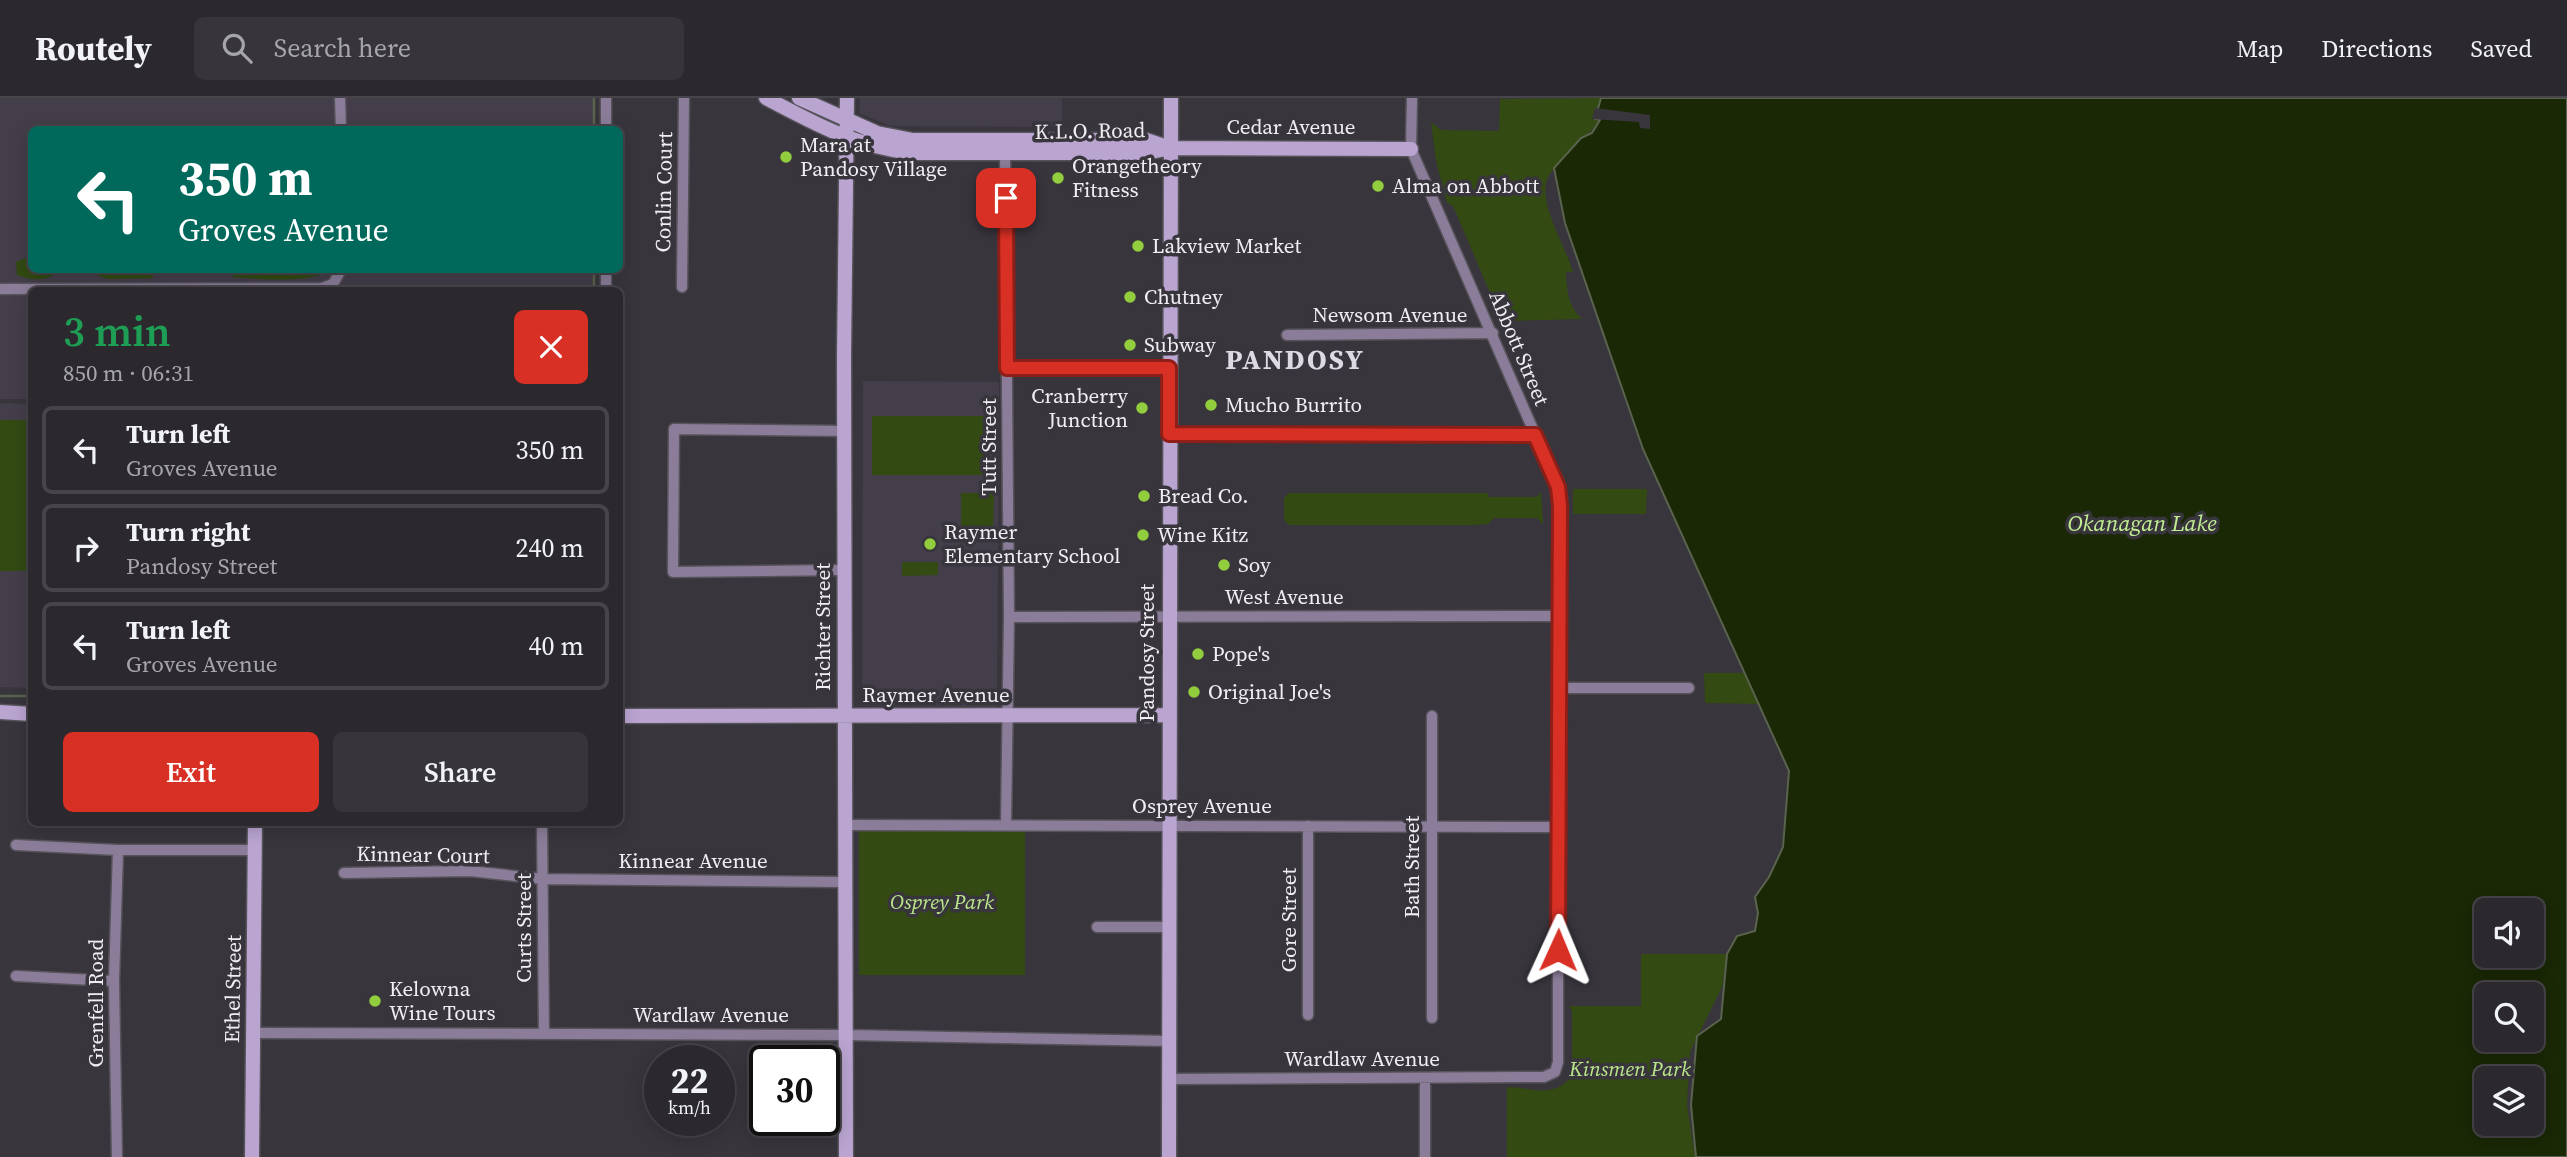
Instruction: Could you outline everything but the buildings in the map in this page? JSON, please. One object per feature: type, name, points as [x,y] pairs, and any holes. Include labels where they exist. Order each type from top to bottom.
[{"type":"street","points":[[340,98],[341,126]]},
{"type":"street","points":[[606,126],[607,98]]},
{"type":"street","name":"Conlin Court","points":[[682,287],[684,98]]},
{"type":"street","name":"K.L.O. Road","points":[[766,98],[845,139],[874,148],[911,153],[1146,153],[1171,148]]},
{"type":"street","name":"K.L.O. Road","points":[[799,98],[877,133],[913,140],[1146,140],[1171,148]]},
{"type":"street","name":"Richter Street","points":[[846,1157],[844,570],[847,98]]},
{"type":"street","name":"Pandosy Street","points":[[1169,1157],[1171,98]]},
{"type":"street","points":[[1411,149],[1412,98]]},
{"type":"street","name":"Cedar Avenue","points":[[1171,148],[1411,149]]},
{"type":"street","name":"Abbott Street","points":[[1411,149],[1558,487],[1560,688],[1555,1072]]},
{"type":"street","name":"Tutt Street","points":[[1005,153],[1009,617],[1006,824]]},
{"type":"street","points":[[325,287],[333,284],[339,273]]},
{"type":"street","points":[[0,289],[28,289]]},
{"type":"street","name":"Newsom Avenue","points":[[1287,335],[1493,333]]},
{"type":"street","points":[[1007,368],[1169,368]]},
{"type":"street","points":[[844,570],[673,572],[673,561],[674,429],[845,431]]},
{"type":"street","points":[[1169,434],[1535,435]]},
{"type":"street","name":"West Avenue","points":[[1009,617],[1560,616]]},
{"type":"street","points":[[1560,688],[1689,688]]},
{"type":"street","points":[[0,712],[28,714]]},
{"type":"street","name":"Raymer Avenue","points":[[623,716],[1168,715]]},
{"type":"street","name":"Bath Street","points":[[1432,716],[1432,1018]]},
{"type":"street","name":"Osprey Avenue","points":[[845,825],[1559,827]]},
{"type":"street","name":"Ethel Street","points":[[253,1157],[255,826]]},
{"type":"street","name":"Curts Street","points":[[542,826],[544,1034]]},
{"type":"street","name":"Gore Street","points":[[1308,826],[1308,1015]]},
{"type":"street","points":[[16,845],[118,850],[255,850]]},
{"type":"street","name":"Grenfell Road","points":[[117,1157],[114,981],[118,850]]},
{"type":"street","name":"Kinnear Court","points":[[344,873],[470,871],[543,879]]},
{"type":"street","name":"Kinnear Avenue","points":[[543,879],[844,883]]},
{"type":"street","points":[[1097,927],[1168,927]]},
{"type":"street","points":[[16,976],[114,981]]},
{"type":"street","name":"Wardlaw Avenue","points":[[253,1032],[845,1035],[1169,1041]]},
{"type":"street","name":"Wardlaw Avenue","points":[[1169,1079],[1544,1077],[1555,1072]]},
{"type":"street","points":[[1425,1078],[1425,1157]]},
{"type":"shaded area","points":[[0,98],[593,98],[593,126],[28,126],[28,273],[593,273],[593,287],[28,287],[28,399],[0,399]]},
{"type":"shaded area","points":[[860,98],[1062,98],[1062,127],[890,126],[859,113]]},
{"type":"shaded area","name":"Raymer Elementary School","points":[[863,381],[999,382],[997,707],[862,706]]},
{"type":"shaded area","points":[[0,403],[28,404],[28,688],[0,687]]},
{"type":"green space","points":[[1601,98],[1595,119],[1600,119],[1555,167],[1548,177],[1545,193],[1550,216],[1573,272],[1566,272],[1569,298],[1582,319],[1502,321],[1453,206],[1447,203],[1436,161],[1431,122],[1441,130],[1499,131],[1500,99]]},
{"type":"green space","points":[[28,257],[28,273],[59,273],[48,278],[28,278],[17,275],[16,262]]},
{"type":"green space","points":[[91,273],[154,275],[152,278],[107,279]]},
{"type":"green space","points":[[233,273],[323,273],[284,280],[233,277]]},
{"type":"green space","points":[[872,416],[984,416],[984,475],[872,475]]},
{"type":"green space","points":[[0,420],[28,420],[28,571],[0,571]]},
{"type":"green space","points":[[1573,489],[1647,489],[1646,514],[1573,514]]},
{"type":"green space","points":[[1541,492],[1543,524],[1537,518],[1494,518],[1488,524],[1474,525],[1289,525],[1284,520],[1284,498],[1289,493],[1488,493],[1488,497],[1536,497]]},
{"type":"green space","points":[[961,493],[994,493],[993,538],[961,537]]},
{"type":"green space","points":[[902,562],[938,562],[938,575],[902,576]]},
{"type":"green space","points":[[1704,673],[1744,673],[1762,704],[1705,703]]},
{"type":"green space","name":"Osprey Park","points":[[859,830],[1025,830],[1025,975],[859,975]]},
{"type":"green space","name":"Kinsmen Park","points":[[1641,954],[1727,954],[1722,987],[1690,1052],[1687,1105],[1695,1157],[1507,1157],[1507,1087],[1550,1090],[1565,1083],[1572,1075],[1572,1011],[1569,1006],[1641,1006]]},
{"type":"water","name":"Okanagan Lake","points":[[1601,98],[2567,98],[2567,1157],[1696,1157],[1691,1105],[1697,1036],[1721,1019],[1727,954],[1737,936],[1755,931],[1758,913],[1755,897],[1769,877],[1783,847],[1789,771],[1643,449],[1565,223],[1554,168],[1581,138],[1592,133],[1600,120],[1595,119]]},
{"type":"pier","points":[[1595,108],[1650,115],[1650,129],[1640,128],[1639,122],[1592,119]]},
{"type":"waterway","points":[[594,98],[594,126]]},
{"type":"waterway","points":[[594,273],[594,287]]},
{"type":"waterway","points":[[0,696],[28,696]]},
{"type":"place","name":"Mara at Pandosy Village","points":[[786,157]]},
{"type":"place","name":"Orangetheory Fitness","points":[[1058,178]]},
{"type":"place","name":"Alma on Abbott","points":[[1378,186]]},
{"type":"place","name":"Lakview Market","points":[[1138,246]]},
{"type":"place","name":"Chutney","points":[[1130,297]]},
{"type":"place","name":"Subway","points":[[1130,345]]},
{"type":"place","name":"Mucho Burrito","points":[[1211,405]]},
{"type":"place","name":"Cranberry Junction","points":[[1142,408]]},
{"type":"place","name":"Bread Co.","points":[[1144,496]]},
{"type":"place","name":"Wine Kitz","points":[[1143,535]]},
{"type":"place","name":"Raymer Elementary School","points":[[930,544]]},
{"type":"place","name":"Soy","points":[[1224,565]]},
{"type":"place","name":"Pope's","points":[[1198,654]]},
{"type":"place","name":"Original Joe's","points":[[1194,692]]},
{"type":"place","name":"Kelowna Wine Tours","points":[[375,1001]]},
{"type":"district","name":"PANDOSY","points":[[1295,359]]},
{"type":"route","points":[[1006,198],[1007,368],[1169,368],[1169,434],[1535,435],[1558,487],[1560,506],[1558,950]]}]
